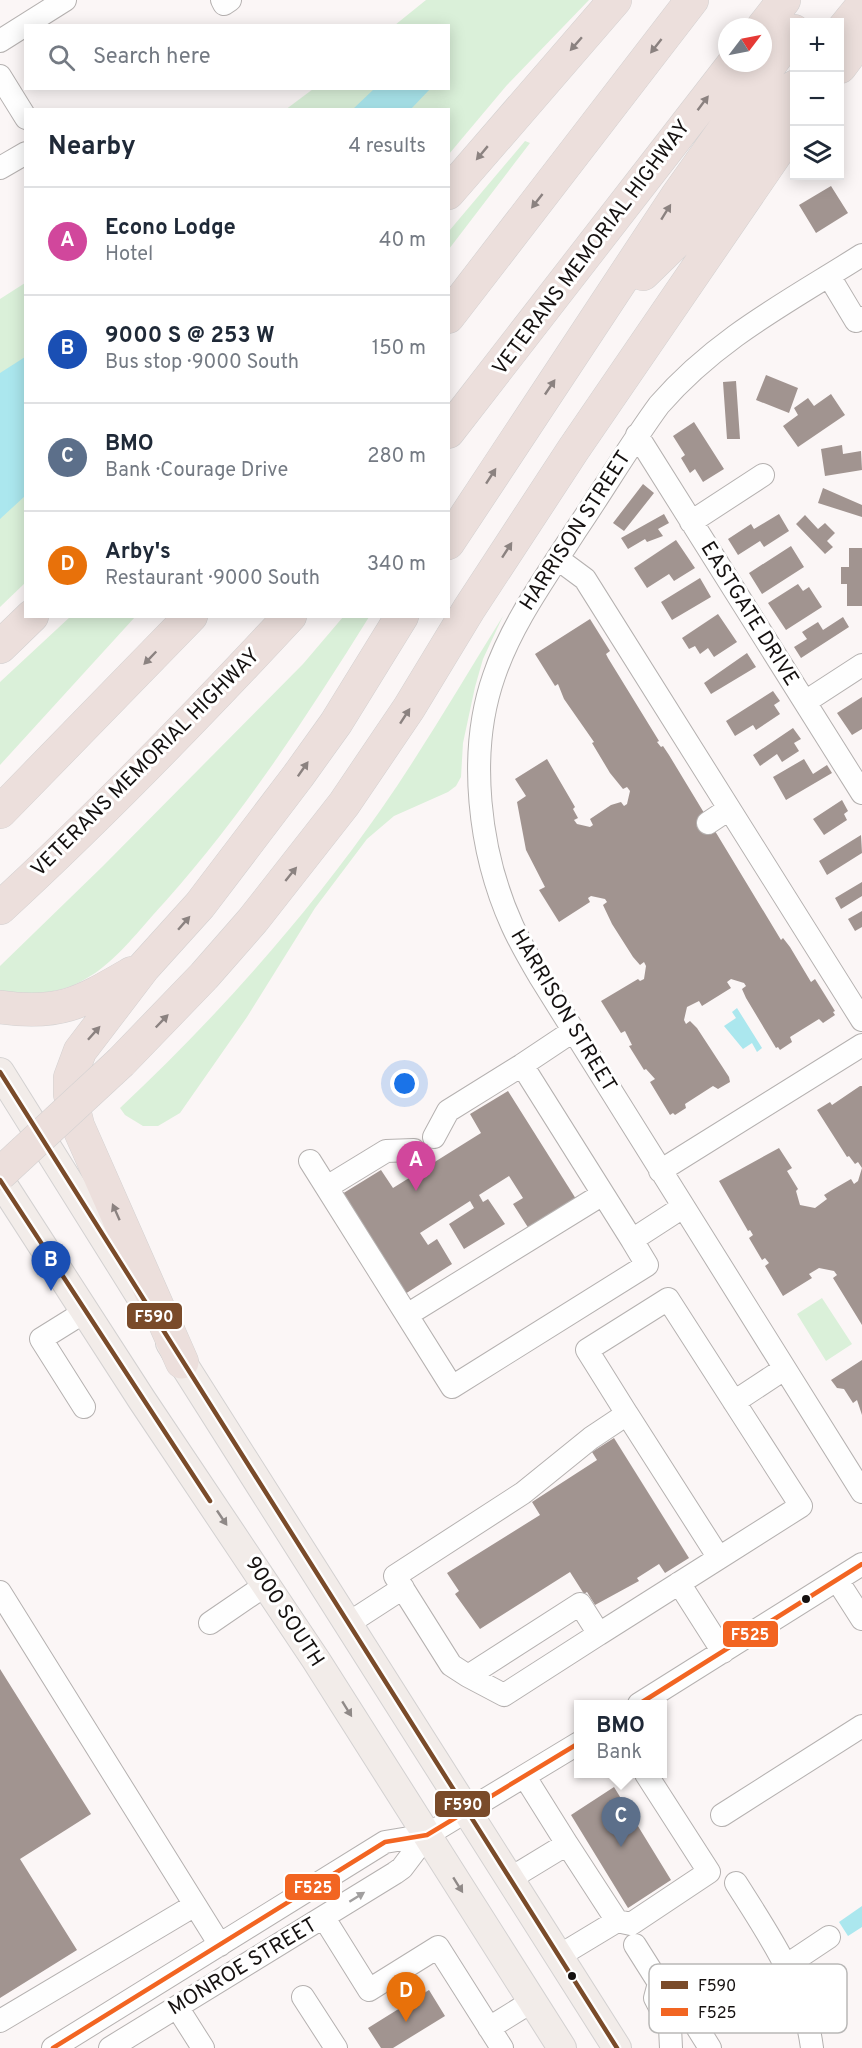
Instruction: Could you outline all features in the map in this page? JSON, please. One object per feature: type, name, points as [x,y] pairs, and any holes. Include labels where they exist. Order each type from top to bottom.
[{"type":"highway","points":[[450,191],[615,0]]},
{"type":"highway","points":[[450,314],[692,0]]},
{"type":"highway","points":[[770,18],[784,0]]},
{"type":"highway","points":[[797,0],[800,18]]},
{"type":"highway","points":[[844,28],[862,6]]},
{"type":"highway","points":[[844,62],[862,37]]},
{"type":"highway","points":[[450,540],[677,196],[790,38]]},
{"type":"highway","name":"VETERANS MEMORIAL HIGHWAY","points":[[450,429],[727,72]]},
{"type":"highway","points":[[587,331],[678,240],[743,148],[790,93]]},
{"type":"highway","points":[[0,1174],[121,1062],[180,1002],[253,920],[344,804],[409,708],[469,609],[567,460],[790,134]]},
{"type":"highway","points":[[0,647],[30,618]]},
{"type":"highway","points":[[0,812],[189,618]]},
{"type":"highway","name":"VETERANS MEMORIAL HIGHWAY","points":[[0,908],[80,834],[161,753],[288,618]]},
{"type":"highway","points":[[182,1362],[78,1126],[70,1094],[70,1077],[80,1051],[144,967],[200,905],[298,776],[336,723],[401,618]]},
{"type":"highway","points":[[0,1007],[53,1010],[74,1004],[144,967]]},
{"type":"main road","points":[[0,1072],[617,2048]]},
{"type":"main road","name":"9000 SOUTH","points":[[0,1180],[142,1400],[267,1584],[562,2048]]},
{"type":"street","points":[[27,24],[65,0]]},
{"type":"street","points":[[222,0],[224,4],[230,0]]},
{"type":"street","points":[[0,41],[24,26]]},
{"type":"street","points":[[0,76],[24,115]]},
{"type":"street","points":[[0,168],[24,154]]},
{"type":"street","name":"HARRISON STREET","points":[[862,255],[710,352],[683,377],[637,435],[510,637],[493,678],[483,722],[479,768],[482,813],[493,870],[512,924],[573,1031],[862,1492]]},
{"type":"street","points":[[829,276],[856,321],[862,318]]},
{"type":"street","name":"EASTGATE DRIVE","points":[[637,435],[862,793]]},
{"type":"street","points":[[691,522],[763,475]]},
{"type":"street","points":[[558,559],[585,579],[862,1020]]},
{"type":"street","points":[[805,702],[862,665]]},
{"type":"street","points":[[708,823],[729,809]]},
{"type":"street","points":[[434,1137],[448,1112],[573,1031]]},
{"type":"street","points":[[660,1171],[862,1045]]},
{"type":"street","points":[[310,1161],[452,1387],[647,1265],[522,1065]]},
{"type":"street","points":[[327,1187],[386,1151],[414,1150]]},
{"type":"street","points":[[407,1315],[603,1194]]},
{"type":"street","points":[[632,1240],[683,1208]]},
{"type":"street","points":[[627,1414],[591,1438],[523,1493],[395,1575],[451,1665],[504,1695],[801,1506],[668,1299],[587,1350],[719,1558]]},
{"type":"street","points":[[84,1407],[41,1339],[86,1311]]},
{"type":"street","points":[[734,1402],[784,1369]]},
{"type":"street","points":[[645,1700],[862,1564]]},
{"type":"street","points":[[837,1580],[862,1619]]},
{"type":"street","points":[[679,1583],[723,1652]]},
{"type":"street","points":[[210,1623],[267,1584]]},
{"type":"street","points":[[349,1623],[403,1588]]},
{"type":"street","points":[[0,1592],[220,1945]]},
{"type":"street","points":[[468,1676],[580,1604],[599,1634]]},
{"type":"street","points":[[722,1815],[862,1726]]},
{"type":"street","name":"MONROE STREET","points":[[110,2048],[402,1868],[427,1835],[574,1746]]},
{"type":"street","points":[[525,1777],[617,1921]]},
{"type":"street","points":[[559,1956],[617,1921],[631,1924],[709,1872],[649,1778]]},
{"type":"street","name":"MONROE STREET","points":[[53,2048],[385,1842],[427,1835]]},
{"type":"street","points":[[511,1878],[567,1844]]},
{"type":"street","points":[[736,1883],[786,1964]]},
{"type":"street","points":[[0,2021],[195,1905]]},
{"type":"street","points":[[324,1918],[369,1990],[438,1947],[502,2048]]},
{"type":"street","points":[[789,1964],[829,1938]]},
{"type":"street","points":[[635,1945],[649,1967]]},
{"type":"street","points":[[303,1997],[336,2048]]},
{"type":"street","points":[[489,2028],[531,2002]]},
{"type":"street","points":[[177,2007],[203,2048]]},
{"type":"street","points":[[671,2048],[672,2033]]},
{"type":"street","points":[[701,2033],[710,2048]]},
{"type":"street","points":[[809,2033],[812,2048]]},
{"type":"green space","points":[[426,0],[589,0],[507,85],[450,153],[450,108],[288,108],[312,90],[450,90],[450,24],[396,24]]},
{"type":"green space","points":[[525,141],[530,143],[450,248],[450,230]]},
{"type":"green space","points":[[24,284],[24,584],[0,607],[0,299]]},
{"type":"green space","points":[[503,616],[483,659],[475,687],[463,743],[461,777],[456,786],[448,792],[394,816],[367,839],[315,908],[247,1017],[180,1113],[158,1126],[143,1126],[125,1115],[120,1108],[225,1002],[323,888],[382,808]]},
{"type":"green space","points":[[69,618],[134,618],[0,765],[0,682]]},
{"type":"green space","points":[[342,618],[368,618],[320,695],[241,808],[184,880],[128,943],[101,969],[70,986],[40,993],[0,991],[0,966],[103,866],[303,664]]},
{"type":"green space","points":[[822,1298],[852,1344],[826,1361],[797,1314]]},
{"type":"water","points":[[373,90],[429,90],[412,108],[354,108]]},
{"type":"water","points":[[24,358],[24,497],[0,519],[0,373]]},
{"type":"water","points":[[737,1008],[762,1048],[757,1052],[752,1043],[743,1049],[724,1026],[736,1018],[732,1012]]},
{"type":"water","points":[[862,1906],[862,1927],[848,1936],[839,1922]]},
{"type":"building","points":[[831,186],[848,213],[816,233],[799,205]]},
{"type":"building","points":[[766,375],[798,388],[789,413],[756,400]]},
{"type":"building","points":[[736,381],[740,439],[727,439],[723,382]]},
{"type":"building","points":[[831,394],[845,415],[798,447],[783,426],[798,415],[794,408],[808,398],[814,406]]},
{"type":"building","points":[[694,422],[724,469],[703,482],[695,469],[690,473],[681,458],[685,455],[673,436]]},
{"type":"building","points":[[842,445],[843,454],[861,451],[862,470],[825,476],[821,449]]},
{"type":"building","points":[[643,484],[654,493],[624,531],[613,523]]},
{"type":"building","points":[[823,488],[862,505],[862,517],[818,503]]},
{"type":"building","points":[[664,514],[669,523],[658,529],[663,536],[647,542],[645,539],[628,549],[621,538]]},
{"type":"building","points":[[779,514],[789,531],[764,547],[760,541],[738,555],[728,539],[751,524],[754,529]]},
{"type":"building","points":[[805,515],[818,529],[825,523],[835,533],[827,541],[833,547],[825,554],[796,524]]},
{"type":"building","points":[[676,540],[695,568],[674,581],[669,574],[647,588],[634,568]]},
{"type":"building","points":[[791,546],[804,567],[762,594],[749,573]]},
{"type":"building","points":[[849,548],[862,548],[862,606],[847,606],[847,584],[841,584],[841,567],[849,567]]},
{"type":"building","points":[[700,578],[711,597],[672,620],[661,602]]},
{"type":"building","points":[[798,584],[803,591],[809,587],[822,607],[786,630],[768,603]]},
{"type":"building","points":[[718,614],[737,642],[714,657],[708,648],[700,654],[695,646],[689,649],[682,638]]},
{"type":"building","points":[[843,617],[849,627],[801,658],[794,647],[807,639],[802,632],[818,622],[823,630]]},
{"type":"building","points":[[590,619],[610,651],[606,654],[608,658],[659,741],[657,742],[669,755],[781,940],[783,938],[790,947],[811,982],[815,979],[835,1011],[833,1012],[835,1015],[823,1023],[819,1019],[790,1037],[792,1042],[780,1050],[776,1048],[746,998],[742,989],[746,986],[744,983],[731,979],[727,982],[731,988],[702,1006],[699,1001],[687,1007],[684,1020],[686,1024],[690,1021],[697,1028],[730,1082],[718,1089],[713,1086],[685,1104],[686,1108],[675,1115],[673,1113],[670,1115],[650,1082],[655,1079],[646,1069],[644,1070],[629,1046],[632,1045],[625,1031],[621,1033],[601,1001],[638,979],[640,981],[644,979],[646,966],[644,962],[640,965],[633,957],[612,924],[603,905],[607,902],[605,899],[591,896],[588,898],[590,902],[559,922],[539,890],[545,887],[526,850],[517,802],[526,796],[515,779],[547,759],[575,807],[573,809],[578,818],[574,820],[577,824],[590,827],[593,825],[590,819],[611,805],[621,802],[624,806],[627,804],[630,791],[627,787],[623,789],[610,773],[592,743],[594,742],[564,699],[558,684],[555,686],[535,654]]},
{"type":"building","points":[[747,653],[756,667],[711,694],[704,683]]},
{"type":"building","points":[[773,691],[780,701],[774,705],[780,714],[756,730],[753,725],[735,736],[726,721]]},
{"type":"building","points":[[862,697],[862,729],[852,735],[837,713]]},
{"type":"building","points":[[793,728],[801,739],[794,743],[799,751],[782,762],[777,754],[760,766],[753,755]]},
{"type":"building","points":[[804,759],[813,774],[827,765],[832,773],[786,800],[773,777]]},
{"type":"building","points":[[842,800],[848,811],[844,814],[847,820],[824,835],[813,819]]},
{"type":"building","points":[[861,835],[862,853],[827,875],[819,861]]},
{"type":"building","points":[[862,882],[862,896],[841,909],[835,898]]},
{"type":"building","points":[[862,911],[862,927],[855,931],[848,919]]},
{"type":"building","points":[[862,1086],[862,1168],[858,1162],[855,1164],[849,1156],[847,1157],[817,1110],[830,1102],[832,1105]]},
{"type":"building","points":[[508,1091],[576,1199],[529,1229],[513,1204],[523,1198],[509,1176],[479,1195],[483,1202],[488,1199],[505,1224],[464,1249],[449,1224],[474,1208],[470,1201],[420,1233],[428,1245],[437,1239],[452,1264],[405,1294],[342,1194],[381,1170],[393,1188],[481,1133],[470,1114]]},
{"type":"building","points":[[779,1148],[792,1168],[787,1171],[798,1189],[796,1191],[800,1205],[815,1208],[827,1199],[824,1195],[851,1179],[854,1184],[858,1181],[862,1168],[862,1325],[833,1278],[837,1275],[834,1271],[819,1268],[809,1274],[812,1278],[783,1296],[765,1266],[769,1263],[765,1258],[762,1260],[749,1238],[753,1235],[750,1230],[748,1231],[719,1181]]},
{"type":"building","points":[[862,1360],[862,1415],[857,1400],[853,1403],[844,1389],[837,1388],[831,1380]]},
{"type":"building","points":[[614,1438],[689,1558],[665,1573],[659,1564],[637,1578],[639,1581],[595,1605],[587,1592],[584,1594],[570,1572],[480,1629],[455,1594],[459,1591],[447,1573],[540,1515],[532,1502],[597,1460],[592,1452]]},
{"type":"building","points":[[0,1669],[91,1814],[20,1859],[77,1950],[0,1998]]},
{"type":"building","points":[[614,1787],[671,1880],[628,1908],[571,1815]]},
{"type":"building","points":[[429,1990],[445,2016],[393,2048],[381,2048],[368,2028]]},
{"type":"transit line","name":"F590","points":[[0,1072],[617,2048]]},
{"type":"transit line","name":"F590","points":[[0,1180],[210,1501]]},
{"type":"transit line","name":"F525","points":[[645,1700],[862,1564]]},
{"type":"transit line","name":"F525","points":[[53,2048],[385,1842],[427,1835],[574,1746]]},
{"type":"place","name":"Econo Lodge","points":[[416,1191]]},
{"type":"place","name":"9000 S @ 253 W","points":[[51,1291]]},
{"type":"place","name":"BMO","points":[[621,1847]]},
{"type":"place","name":"Arby's","points":[[406,2022]]}]
